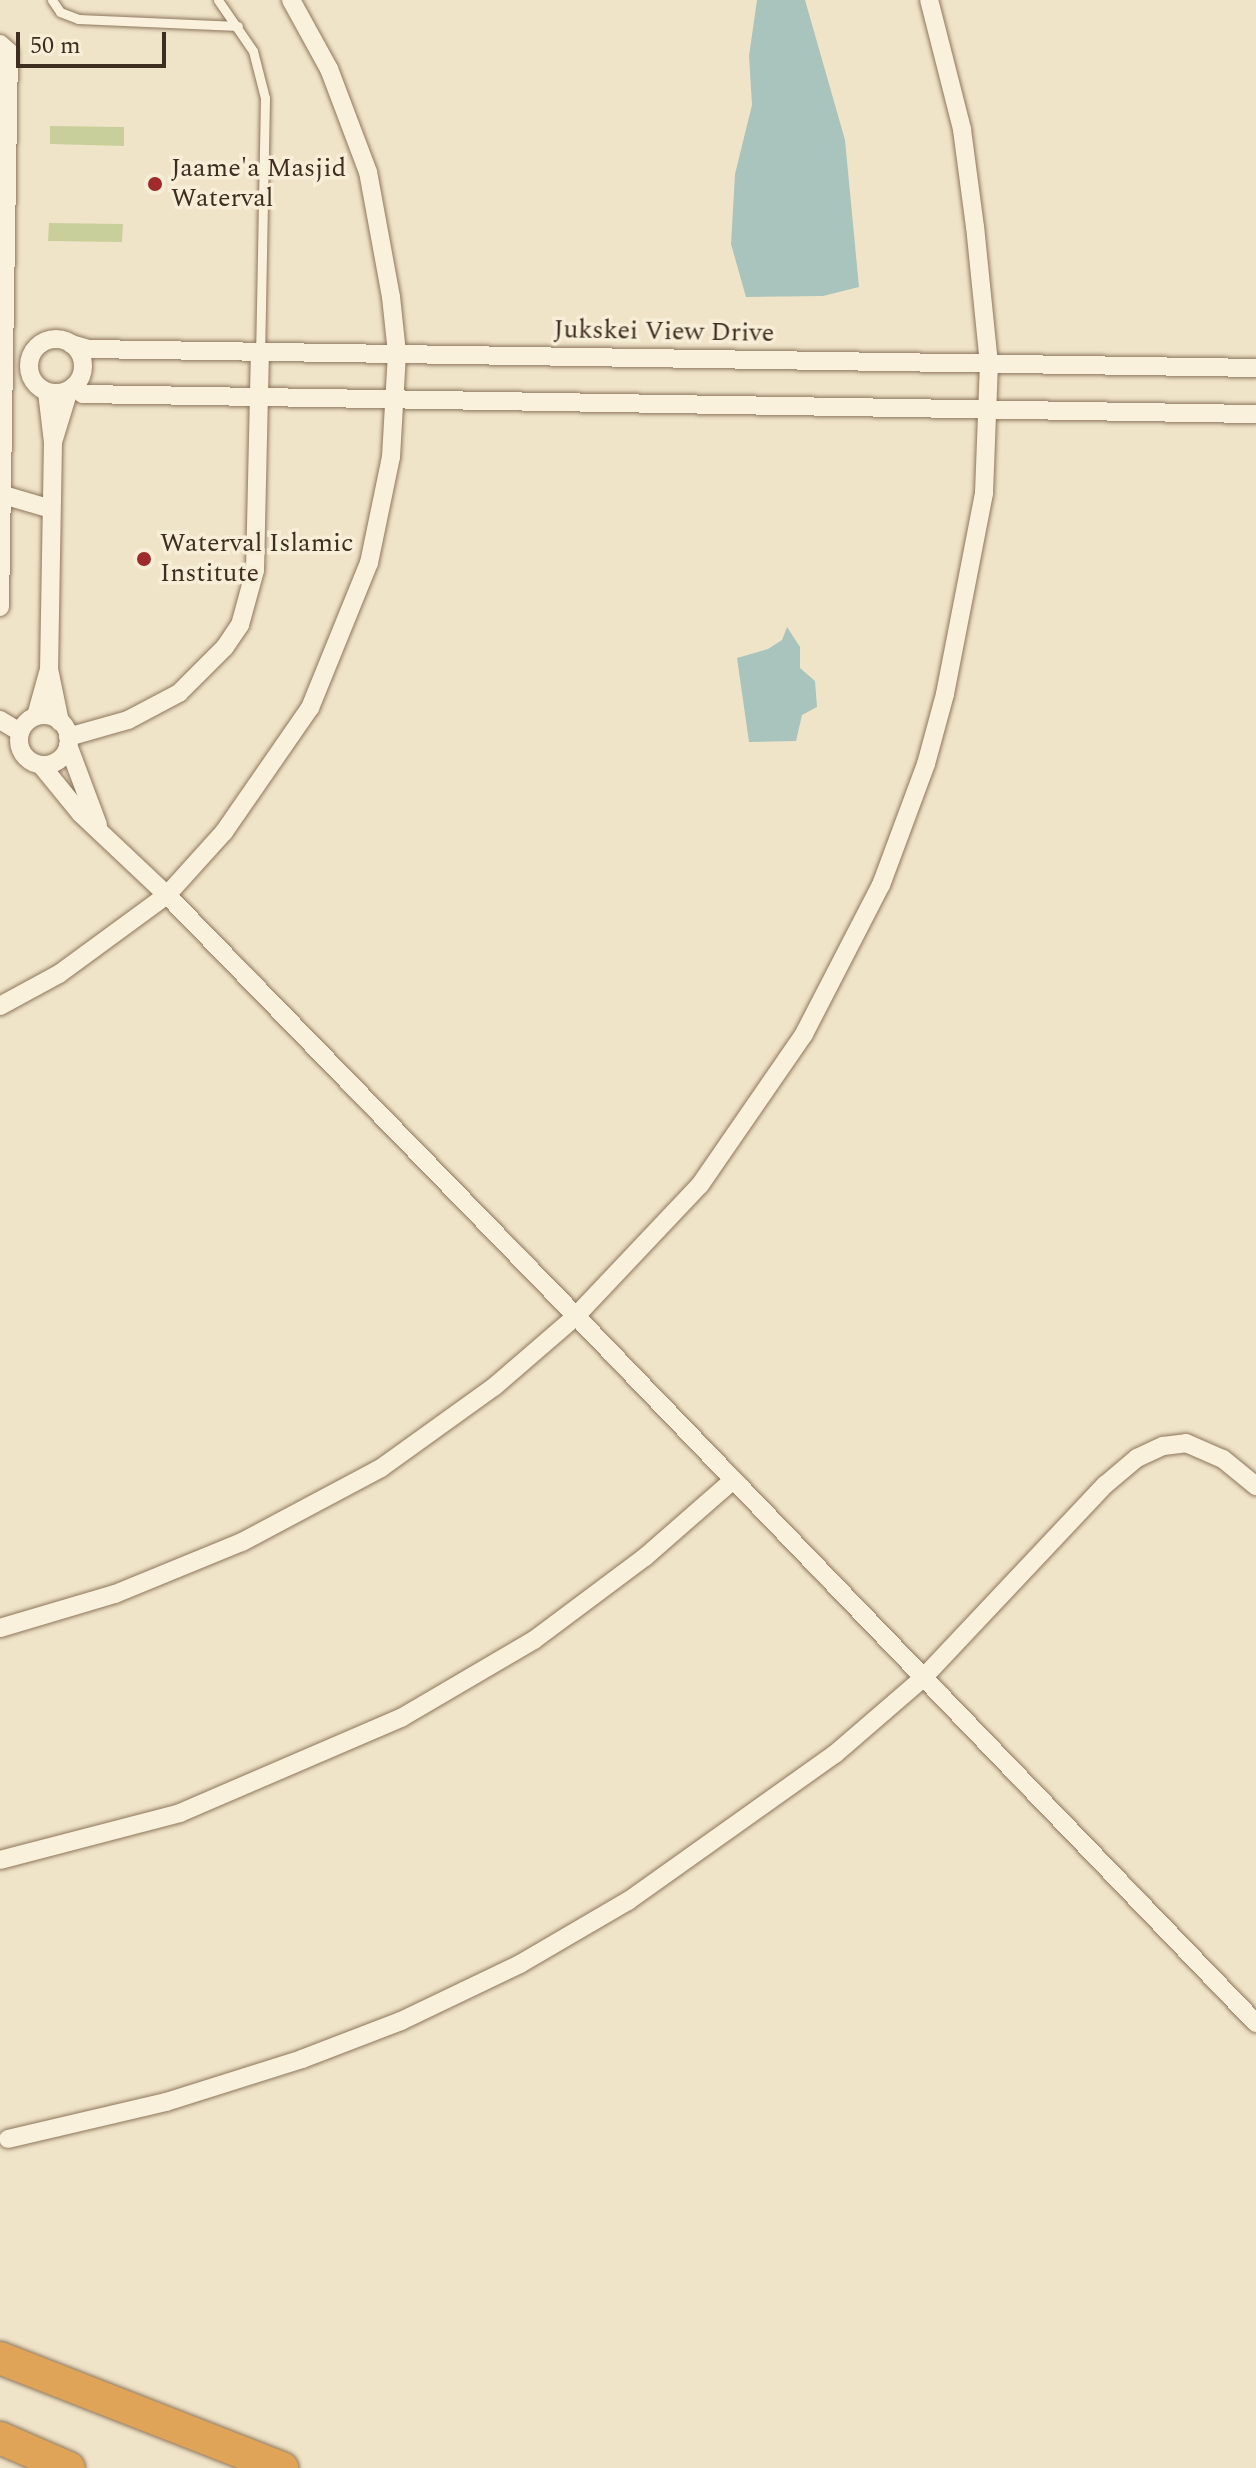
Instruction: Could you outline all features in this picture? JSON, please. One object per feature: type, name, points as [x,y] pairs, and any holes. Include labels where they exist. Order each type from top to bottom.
[{"type":"highway","points":[[0,2358],[282,2468]]},
{"type":"highway","points":[[0,2438],[69,2468]]},
{"type":"street","points":[[0,1006],[59,974],[167,895],[252,798],[310,708],[353,614],[381,516],[395,398],[397,353],[382,234],[368,172],[329,69],[291,0]]},
{"type":"street","points":[[0,1628],[185,1568],[303,1512],[440,1425],[576,1316],[700,1185],[754,1111],[804,1034],[881,885],[945,694],[984,493],[989,364],[962,129],[929,0]]},
{"type":"street","points":[[0,44],[9,52],[3,226],[0,607]]},
{"type":"street","points":[[3,347],[36,348],[49,340],[71,344],[83,364],[53,442]]},
{"type":"street","name":"Jukskei View Drive","points":[[71,344],[88,349],[1256,368]]},
{"type":"street","points":[[36,348],[29,365],[41,387],[53,442],[49,669],[65,735],[99,828]]},
{"type":"street","points":[[36,716],[65,735],[128,720],[179,693],[225,647],[240,625],[255,570],[260,351]]},
{"type":"street","points":[[3,386],[72,388],[83,394],[1256,414]]},
{"type":"street","points":[[1,493],[51,509]]},
{"type":"street","points":[[49,669],[36,716],[20,732],[21,751],[41,765],[576,1316],[1256,2023]]},
{"type":"street","points":[[0,720],[20,732]]},
{"type":"street","points":[[41,765],[58,760],[65,735]]},
{"type":"street","points":[[8,2139],[236,2081],[468,1990],[583,1928],[711,1845],[835,1754],[922,1679],[1105,1485],[1137,1458],[1163,1446],[1186,1443],[1223,1459],[1256,1486]]},
{"type":"street","points":[[0,1860],[180,1813],[401,1718],[534,1640],[645,1557],[732,1481]]},
{"type":"lane","points":[[52,0],[60,12],[78,19],[238,26]]},
{"type":"lane","points":[[218,0],[253,51],[265,98],[260,351]]},
{"type":"green space","points":[[50,126],[124,127],[124,146],[50,144]]},
{"type":"green space","points":[[49,223],[123,224],[122,242],[48,241]]},
{"type":"water","points":[[757,0],[805,0],[845,140],[859,287],[823,296],[746,297],[731,244],[735,174],[752,105],[749,56]]},
{"type":"water","points":[[787,627],[800,647],[800,668],[815,681],[817,707],[802,715],[796,741],[749,742],[737,658],[768,649],[782,640]]},
{"type":"place","name":"Jaame'a Masjid Waterval","points":[[155,184]]},
{"type":"place","name":"Waterval Islamic Institute","points":[[144,559]]}]
